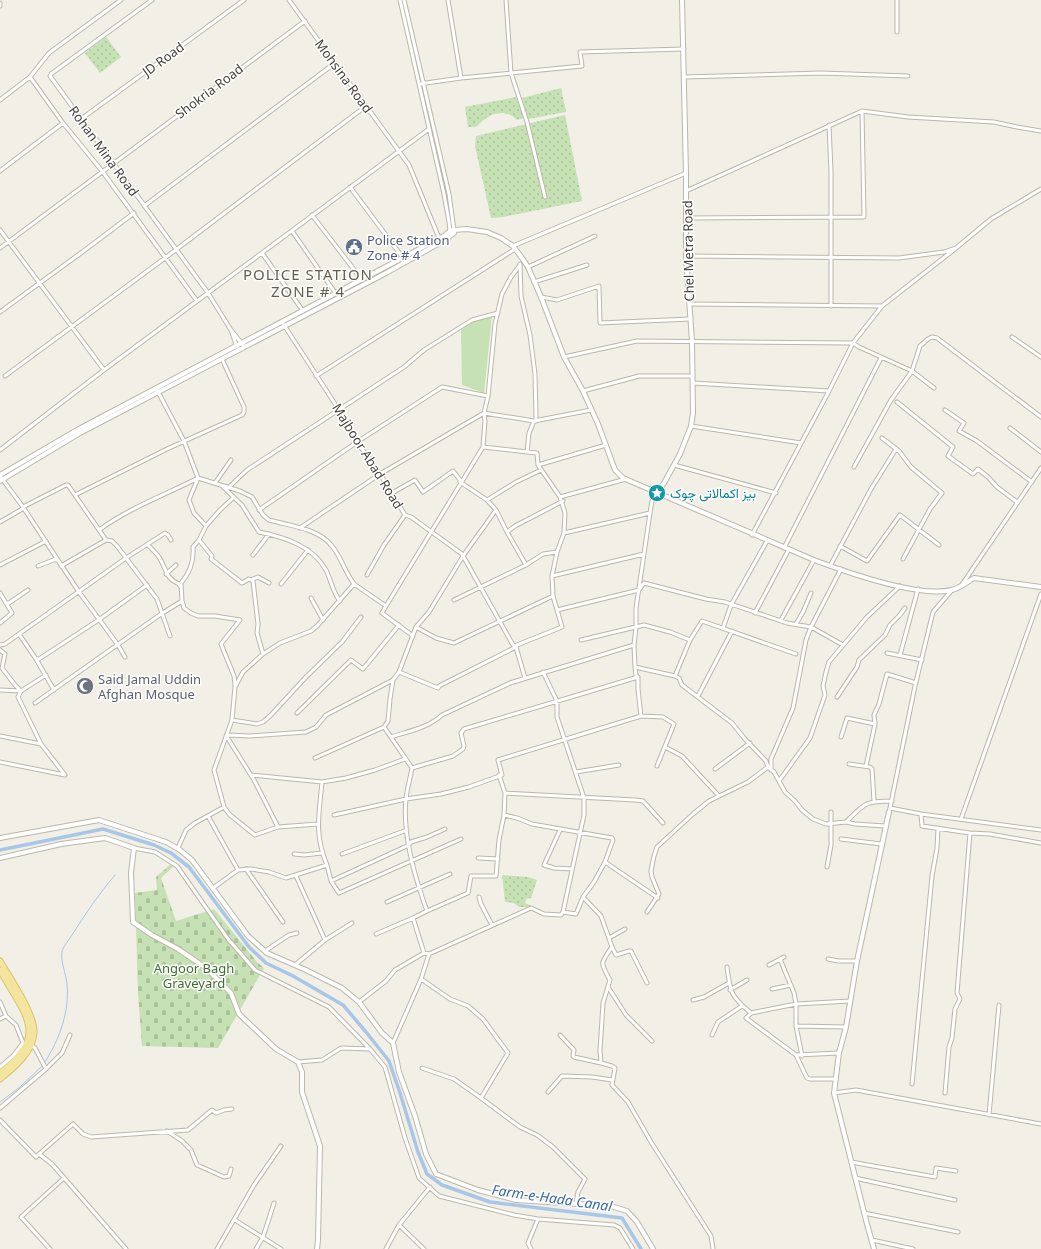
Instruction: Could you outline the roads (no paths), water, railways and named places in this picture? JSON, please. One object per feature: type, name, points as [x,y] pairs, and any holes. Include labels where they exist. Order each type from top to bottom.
[{"type":"main road","points":[[0,961],[32,1019],[34,1033],[31,1045],[23,1057],[10,1072],[0,1079]]},
{"type":"main road","points":[[0,970],[28,1020],[30,1033],[27,1043],[20,1054],[0,1073]]},
{"type":"street","points":[[0,100],[30,77],[49,53],[121,0]]},
{"type":"street","name":"Rohan Mina Road","points":[[152,0],[51,74],[51,79],[208,293],[231,330],[243,345]]},
{"type":"street","name":"JD Road","points":[[81,119],[244,0]]},
{"type":"street","name":"Mohsina Road","points":[[289,0],[409,165],[439,238]]},
{"type":"street","points":[[400,0],[452,231]]},
{"type":"street","points":[[61,566],[24,507],[1,478],[77,430],[222,358],[283,324],[386,273],[445,240],[454,233],[452,231],[449,194],[404,0]]},
{"type":"street","points":[[448,0],[461,78]]},
{"type":"street","points":[[506,0],[511,73],[527,122],[544,197]]},
{"type":"street","name":"Chel Metra Road","points":[[657,493],[674,465],[691,426],[693,413],[692,341],[686,256],[687,218],[682,0]]},
{"type":"street","points":[[897,32],[898,0]]},
{"type":"street","name":"Shokria Road","points":[[0,248],[305,21]]},
{"type":"street","points":[[419,84],[461,78],[582,66],[580,52],[684,49]]},
{"type":"street","points":[[144,206],[334,62]]},
{"type":"street","points":[[684,77],[821,74],[908,76]]},
{"type":"street","points":[[30,77],[63,123],[134,213],[197,301]]},
{"type":"street","points":[[5,376],[176,250],[366,106]]},
{"type":"street","points":[[687,218],[864,217],[862,111]]},
{"type":"street","points":[[686,191],[862,111],[908,117],[994,122],[1041,131]]},
{"type":"street","points":[[428,123],[433,122]]},
{"type":"street","points":[[0,171],[63,123]]},
{"type":"street","points":[[829,125],[832,217],[831,306]]},
{"type":"street","points":[[0,450],[104,370],[429,129]]},
{"type":"street","points":[[435,157],[440,156]]},
{"type":"street","points":[[316,376],[514,247],[686,172]]},
{"type":"street","points":[[440,178],[445,177]]},
{"type":"street","points":[[350,187],[403,258]]},
{"type":"street","points":[[752,534],[776,493],[853,343],[882,306],[992,219],[1041,189]]},
{"type":"street","points":[[444,194],[449,194]]},
{"type":"street","points":[[0,312],[134,213]]},
{"type":"street","points":[[312,215],[362,280]]},
{"type":"street","points":[[283,324],[303,311],[452,231],[467,229],[487,232],[514,247],[528,267],[564,357],[583,391],[615,470],[626,479],[814,560],[841,570],[900,586],[935,591],[952,590],[974,578],[1041,587]]},
{"type":"street","points":[[0,230],[38,284],[104,370]]},
{"type":"street","points":[[292,231],[336,294]]},
{"type":"street","points":[[528,267],[595,236]]},
{"type":"street","points":[[686,256],[899,258],[944,252],[956,248]]},
{"type":"street","points":[[262,253],[303,311]]},
{"type":"street","points":[[413,636],[382,613],[460,482],[483,447],[485,421],[484,413],[488,396],[495,324],[502,294],[511,277],[524,260]]},
{"type":"street","points":[[520,264],[522,268],[521,296],[529,331],[535,374],[536,421],[534,421],[529,432],[528,452]]},
{"type":"street","points":[[534,282],[587,265]]},
{"type":"street","points":[[541,297],[557,300],[599,286],[600,323],[690,319]]},
{"type":"street","points":[[689,304],[882,306]]},
{"type":"street","points":[[228,488],[247,470],[404,367],[424,350],[472,320],[498,313]]},
{"type":"street","name":"Majboor Abad Road","points":[[283,324],[405,515],[411,517],[463,556],[513,645],[516,647],[525,678]]},
{"type":"street","name":"Rohan Mina Road","points":[[231,330],[238,348]]},
{"type":"street","points":[[1012,337],[1041,357]]},
{"type":"street","points":[[854,467],[891,400],[912,371],[920,346],[928,338],[937,338],[1041,417]]},
{"type":"street","points":[[564,357],[637,341],[853,343],[881,358],[912,371],[934,388]]},
{"type":"street","points":[[157,390],[238,348]]},
{"type":"street","points":[[75,496],[184,441],[244,414],[244,407],[222,358]]},
{"type":"street","points":[[756,613],[786,549],[881,358]]},
{"type":"street","points":[[583,391],[639,376],[693,376]]},
{"type":"street","points":[[693,383],[829,391]]},
{"type":"street","points":[[259,510],[357,442],[442,387],[488,396]]},
{"type":"street","points":[[157,390],[184,441],[198,478],[189,500],[194,513],[206,526]]},
{"type":"street","points":[[897,402],[953,447],[948,456],[973,474],[978,469],[997,487],[1017,502]]},
{"type":"street","points":[[300,528],[380,474],[484,413],[534,421],[591,410]]},
{"type":"street","points":[[945,410],[964,423],[960,431],[961,432],[977,441],[1032,482]]},
{"type":"street","points":[[691,426],[801,444]]},
{"type":"street","points":[[1010,428],[1041,452]]},
{"type":"street","points":[[882,438],[899,451],[911,467],[942,493],[930,509],[920,530],[903,558]]},
{"type":"street","points":[[538,465],[606,446]]},
{"type":"street","points":[[400,672],[438,688],[516,647],[517,645],[562,627],[552,596],[552,576],[557,552],[564,533],[566,513],[563,501],[538,465],[537,453],[483,447]]},
{"type":"street","points":[[830,566],[858,516],[871,489],[896,449]]},
{"type":"street","points":[[215,483],[231,460]]},
{"type":"street","points":[[674,465],[776,493]]},
{"type":"street","points":[[961,586],[1041,468]]},
{"type":"street","points":[[487,500],[516,482],[541,470]]},
{"type":"street","points":[[392,493],[416,480],[423,492],[453,471],[460,482],[487,500],[496,510],[526,565]]},
{"type":"street","points":[[99,530],[144,503],[171,492],[198,478],[240,491],[252,497],[259,510],[269,520],[320,534],[332,546],[347,575],[354,584],[386,606]]},
{"type":"street","points":[[560,497],[626,479]]},
{"type":"street","points":[[0,522],[24,507],[68,485],[106,540]]},
{"type":"street","points":[[222,486],[242,505],[259,532],[269,534],[308,550],[322,563],[340,601]]},
{"type":"street","points":[[640,716],[638,677],[636,675],[635,667],[634,645],[636,608],[652,501],[657,493]]},
{"type":"street","points":[[233,498],[206,526],[199,540],[192,547],[192,562],[184,580],[181,583],[184,608],[198,616],[215,616],[240,620],[221,644],[234,676],[235,687],[232,720],[214,770],[224,807],[230,815],[255,836],[278,827],[318,824]]},
{"type":"street","points":[[507,532],[515,526],[563,501]]},
{"type":"street","points":[[227,736],[306,732],[316,726],[326,716],[393,680],[400,672],[416,627],[429,612],[463,556],[496,510]]},
{"type":"street","points":[[564,533],[650,513]]},
{"type":"street","points":[[367,575],[384,545],[405,515]]},
{"type":"street","points":[[840,546],[867,561],[900,515],[939,545]]},
{"type":"street","points":[[0,645],[5,644],[126,558],[165,534],[168,535],[171,540]]},
{"type":"street","points":[[254,555],[269,534]]},
{"type":"street","points":[[61,566],[106,540],[112,541],[157,598],[161,614],[170,636]]},
{"type":"street","points":[[199,540],[212,556],[211,559],[242,583],[249,579],[252,581],[258,577],[269,583]]},
{"type":"street","points":[[0,565],[46,541]]},
{"type":"street","points":[[722,628],[731,605],[767,541]]},
{"type":"street","points":[[148,545],[159,558],[166,574],[173,581],[179,584],[182,590]]},
{"type":"street","points":[[281,584],[308,550]]},
{"type":"street","points":[[454,600],[480,586],[526,565],[543,554],[557,552]]},
{"type":"street","points":[[552,576],[644,554]]},
{"type":"street","points":[[38,566],[56,559],[100,619],[125,657]]},
{"type":"street","points":[[781,620],[814,560]]},
{"type":"street","points":[[166,574],[176,565]]},
{"type":"street","points":[[647,912],[660,894],[652,877],[654,856],[657,847],[709,801],[748,782],[769,768],[771,759],[793,708],[806,640],[811,627],[841,570]]},
{"type":"street","points":[[252,581],[258,624],[257,632],[263,654]]},
{"type":"street","points":[[557,610],[638,590],[644,583],[811,627],[843,645]]},
{"type":"street","points":[[235,687],[242,672],[263,654],[280,643],[311,631],[323,620],[354,584]]},
{"type":"street","points":[[36,658],[39,659],[100,619],[147,585]]},
{"type":"street","points":[[779,781],[810,738],[825,694],[823,686],[829,662],[867,617],[900,586]]},
{"type":"street","points":[[900,655],[918,589]]},
{"type":"street","points":[[6,603],[28,590]]},
{"type":"street","points":[[874,1249],[834,1093],[839,1053],[846,1027],[857,961],[916,682],[933,612],[952,590]]},
{"type":"street","points":[[0,593],[12,613],[0,623]]},
{"type":"street","points":[[796,624],[811,593]]},
{"type":"street","points":[[961,819],[1041,594]]},
{"type":"street","points":[[416,627],[436,638],[454,643],[552,596]]},
{"type":"street","points":[[311,598],[323,620]]},
{"type":"street","points":[[35,703],[161,614],[182,601]]},
{"type":"street","points":[[837,697],[857,667],[859,660],[885,635],[890,625],[900,616],[905,608]]},
{"type":"street","points":[[232,720],[257,724],[271,715],[306,677],[342,642],[360,617]]},
{"type":"street","points":[[675,676],[690,640],[702,621],[796,654]]},
{"type":"street","points":[[581,640],[644,625],[670,632],[690,640]]},
{"type":"street","points":[[297,712],[351,660],[363,669],[399,626]]},
{"type":"street","points":[[698,696],[732,632]]},
{"type":"street","points":[[19,634],[36,658],[54,690]]},
{"type":"street","points":[[391,737],[424,727],[442,715],[510,683],[634,645]]},
{"type":"street","points":[[0,650],[5,654],[2,668],[21,691]]},
{"type":"street","points":[[887,653],[922,660]]},
{"type":"street","points":[[635,667],[679,678],[682,685],[732,723],[766,761],[785,792],[813,819],[826,824],[846,822],[885,826]]},
{"type":"street","points":[[543,672],[557,701],[557,717],[584,798],[584,815],[563,912]]},
{"type":"street","points":[[866,766],[875,724],[874,715],[879,704],[887,674],[916,682]]},
{"type":"street","points":[[0,762],[65,776],[41,744],[18,697],[21,691],[46,675]]},
{"type":"street","points":[[412,768],[453,756],[463,749],[464,746],[461,732],[464,729],[638,677]]},
{"type":"street","points":[[315,758],[384,726],[388,721],[393,680]]},
{"type":"street","points":[[0,690],[21,691]]},
{"type":"street","points":[[334,815],[469,787],[502,775],[498,760],[640,716],[663,718],[674,724],[658,766]]},
{"type":"street","points":[[841,737],[847,718],[875,724]]},
{"type":"street","points":[[384,726],[412,768],[406,799],[407,830],[411,862],[427,911]]},
{"type":"street","points":[[0,736],[41,744]]},
{"type":"street","points":[[227,736],[251,775],[278,827]]},
{"type":"street","points":[[715,769],[750,743]]},
{"type":"street","points":[[665,747],[682,756],[719,796]]},
{"type":"street","points":[[251,775],[322,782],[346,778],[375,770],[405,759]]},
{"type":"street","points":[[849,764],[866,766],[872,769],[874,801]]},
{"type":"street","points":[[576,772],[619,765]]},
{"type":"street","points":[[376,934],[468,893],[471,876],[496,876],[499,840],[504,815],[505,793],[499,776]]},
{"type":"street","points":[[322,782],[318,824],[319,844],[331,881],[339,893],[461,839]]},
{"type":"street","points":[[505,793],[643,801],[664,823]]},
{"type":"street","points":[[846,822],[866,803],[874,801],[892,801]]},
{"type":"street","points":[[178,848],[186,830],[195,823],[224,807]]},
{"type":"street","points":[[890,810],[1041,830]]},
{"type":"street","points":[[827,866],[831,845],[831,812]]},
{"type":"street","points":[[921,814],[922,826],[970,833],[990,834],[1041,843]]},
{"type":"street","points":[[359,1002],[386,981],[395,970],[424,953],[429,954],[531,908],[544,914],[561,915],[563,912],[576,914],[583,897],[594,882],[605,862],[613,840],[612,838],[560,830],[532,824],[504,815]]},
{"type":"street","points":[[208,816],[238,870]]},
{"type":"street","points":[[0,838],[99,820],[166,842],[178,848],[192,860],[248,936],[267,953],[342,988],[359,1002],[382,1033],[393,1043],[399,1072],[415,1116],[426,1154],[436,1174],[478,1190],[516,1200],[611,1206],[626,1211],[637,1222],[653,1249]]},
{"type":"street","points":[[912,1084],[938,828]]},
{"type":"street","points":[[331,881],[409,845],[411,842],[445,829]]},
{"type":"street","points":[[342,854],[407,830]]},
{"type":"street","points":[[560,830],[544,865],[554,868],[572,869]]},
{"type":"street","points":[[945,1094],[949,1047],[952,1038],[955,1009],[960,999],[957,993],[970,833]]},
{"type":"street","points":[[0,858],[62,844],[106,838],[134,848],[155,852],[178,866],[228,939],[255,970],[329,1007],[370,1049],[385,1067],[405,1138],[419,1178],[439,1196],[514,1215],[538,1219],[614,1225],[620,1228],[633,1249]]},
{"type":"street","points":[[841,839],[881,844]]},
{"type":"street","points":[[134,848],[131,873],[133,922],[206,968],[231,993],[239,1014],[276,1049],[298,1062],[322,1060],[341,1048],[370,1049]]},
{"type":"street","points":[[294,854],[304,855],[322,853]]},
{"type":"street","points":[[478,858],[498,859]]},
{"type":"street","points":[[605,862],[658,898]]},
{"type":"street","points":[[213,888],[238,870],[246,869],[269,872],[286,878],[327,865]]},
{"type":"street","points":[[246,869],[283,922]]},
{"type":"street","points":[[387,902],[450,874]]},
{"type":"street","points":[[296,876],[325,940]]},
{"type":"street","points":[[480,897],[481,904],[492,925]]},
{"type":"street","points":[[583,897],[601,916],[616,955],[629,950],[631,951],[647,983]]},
{"type":"street","points":[[413,918],[424,953]]},
{"type":"street","points":[[295,965],[325,940],[352,923]]},
{"type":"street","points":[[609,938],[625,929]]},
{"type":"street","points":[[265,951],[290,935],[297,933]]},
{"type":"street","points":[[601,1062],[603,1003],[610,980],[602,965],[602,961],[612,947]]},
{"type":"street","points":[[393,1043],[422,979],[429,954]]},
{"type":"street","points":[[769,964],[782,958],[794,993],[796,1004],[796,1026],[802,1056]]},
{"type":"street","points":[[828,959],[838,961],[857,961]]},
{"type":"street","points":[[727,967],[730,990],[735,999],[751,1014]]},
{"type":"street","points":[[422,979],[450,999],[468,1006],[473,1010],[483,1019],[508,1053],[481,1098]]},
{"type":"street","points":[[730,990],[747,980]]},
{"type":"street","points":[[693,1000],[704,997],[729,983]]},
{"type":"street","points":[[772,989],[791,985]]},
{"type":"street","points":[[608,987],[626,1015],[652,1041]]},
{"type":"street","points":[[839,1053],[802,1056],[796,1055],[746,1018],[751,1014],[796,1004],[850,1001]]},
{"type":"street","points":[[0,1002],[6,1016],[16,1025],[24,1044],[0,1067]]},
{"type":"street","points":[[989,1114],[999,1005]]},
{"type":"street","points":[[712,1035],[718,1022],[742,1006]]},
{"type":"street","points":[[0,1019],[6,1016]]},
{"type":"street","points":[[796,1026],[846,1027]]},
{"type":"street","points":[[0,1108],[46,1069],[62,1053],[70,1034]]},
{"type":"street","points":[[560,1035],[574,1050],[574,1057],[601,1062],[615,1068],[612,1085],[628,1102],[651,1142],[711,1236],[713,1249]]},
{"type":"street","points":[[31,1045],[36,1048],[46,1069]]},
{"type":"street","points":[[796,1055],[807,1078],[836,1079]]},
{"type":"street","points":[[298,1062],[302,1072],[302,1092],[320,1146],[317,1249]]},
{"type":"street","points":[[422,1068],[454,1079],[520,1127],[537,1135],[552,1148],[585,1179],[578,1192],[576,1204]]},
{"type":"street","points":[[548,1092],[562,1076],[592,1077],[612,1080]]},
{"type":"street","points":[[834,1093],[856,1090],[1041,1124]]},
{"type":"street","points":[[0,1120],[36,1156],[73,1124],[83,1134],[91,1136],[188,1130],[212,1110],[216,1113],[232,1109]]},
{"type":"street","points":[[167,1131],[182,1141],[191,1150],[197,1165],[224,1177],[229,1176],[231,1169]]},
{"type":"street","points":[[217,1249],[254,1185],[281,1146]]},
{"type":"street","points":[[39,1154],[52,1164],[126,1249]]},
{"type":"street","points":[[851,1162],[935,1177],[936,1168],[956,1171]]},
{"type":"street","points":[[50,1249],[21,1217],[64,1178]]},
{"type":"street","points":[[855,1178],[955,1200]]},
{"type":"street","points":[[386,1249],[399,1225],[430,1187]]},
{"type":"street","points":[[256,1249],[263,1237],[274,1203]]},
{"type":"street","points":[[864,1213],[958,1232]]},
{"type":"street","points":[[531,1249],[528,1243],[538,1219]]},
{"type":"street","points":[[234,1220],[281,1249]]},
{"type":"street","points":[[399,1225],[424,1249]]},
{"type":"street","points":[[872,1240],[913,1249]]},
{"type":"waterway","name":"Farm-e-Hada Canal","points":[[0,850],[103,829],[154,845],[171,853],[189,867],[249,947],[266,963],[293,976],[343,1005],[366,1032],[389,1061],[418,1152],[427,1174],[442,1185],[490,1202],[622,1218],[641,1249]]},
{"type":"waterway","points":[[45,1062],[59,1035],[67,1004],[67,984],[62,951],[103,889],[115,875]]},
{"type":"waterway","points":[[0,1102],[20,1087],[42,1066]]},
{"type":"place","name":"Police Station Zone # 4","points":[[354,247]]},
{"type":"place","name":"بیز اکمالاتی چوک","points":[[657,493]]},
{"type":"place","name":"Said Jamal Uddin Afghan Mosque","points":[[85,686]]},
{"type":"district","name":"POLICE STATION ZONE # 4","points":[[308,284]]},
{"type":"park label","name":"Angoor Bagh Graveyard","points":[[194,976]]}]
